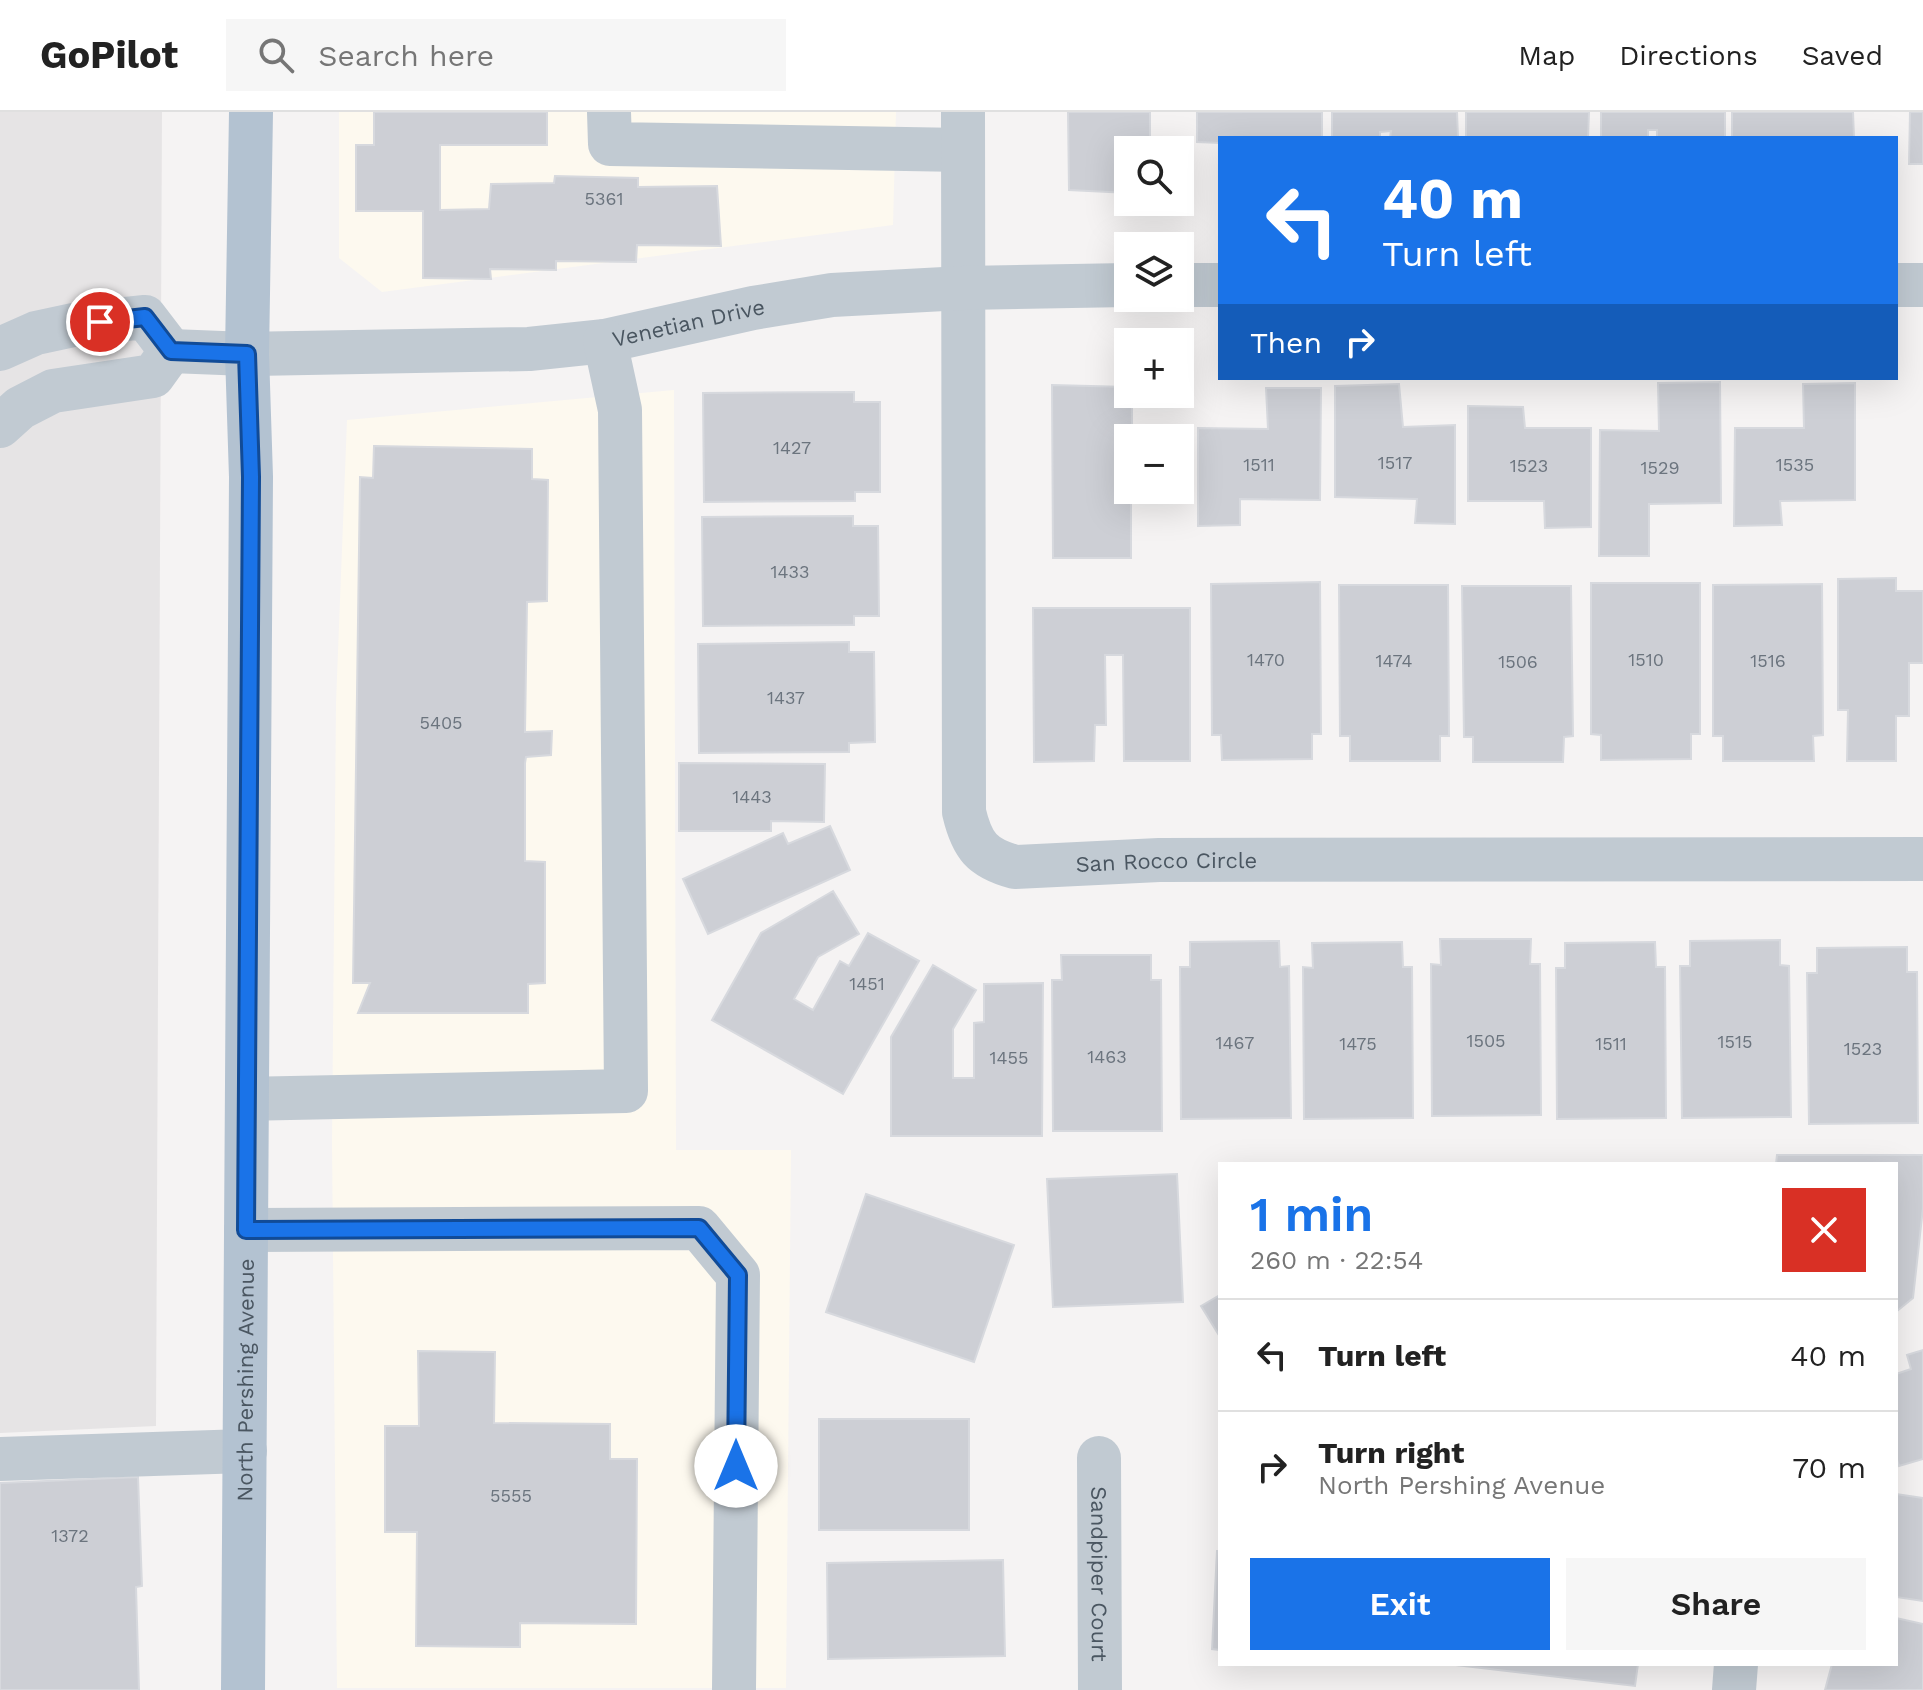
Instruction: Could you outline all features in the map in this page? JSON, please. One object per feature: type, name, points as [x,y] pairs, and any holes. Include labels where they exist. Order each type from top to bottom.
[{"type":"main road","name":"North Pershing Avenue","points":[[243,1690],[251,477],[247,354],[251,112]]},
{"type":"street","points":[[609,112],[610,144],[963,131]]},
{"type":"street","name":"San Rocco Circle","points":[[963,131],[964,812],[968,830],[979,850],[995,861],[1015,867],[1159,860],[1923,859]]},
{"type":"street","name":"Venetian Drive","points":[[171,351],[247,354],[529,349],[605,341],[753,308],[832,295],[963,288],[1114,285]]},
{"type":"street","points":[[1194,285],[1218,285]]},
{"type":"street","points":[[1898,285],[1923,285]]},
{"type":"street","points":[[0,349],[36,333],[145,317],[171,351],[153,376],[53,391],[20,408],[0,426]]},
{"type":"street","points":[[247,1099],[626,1091],[620,410],[605,341]]},
{"type":"street","points":[[246,1230],[699,1228],[738,1275],[734,1690]]},
{"type":"street","points":[[0,1459],[245,1451]]},
{"type":"street","name":"Sandpiper Court","points":[[1099,1458],[1100,1690]]},
{"type":"street","points":[[1734,1690],[1736,1666]]},
{"type":"shaded area","points":[[0,112],[162,112],[156,1426],[0,1433]]},
{"type":"shaded area","points":[[339,112],[896,112],[893,225],[382,292],[339,258]]},
{"type":"shaded area","points":[[674,390],[676,1150],[791,1150],[786,1688],[337,1688],[332,1144],[336,703],[347,420]]},
{"type":"building","points":[[374,112],[547,112],[547,145],[440,145],[440,210],[489,209],[491,184],[554,183],[555,176],[638,178],[638,187],[717,186],[721,246],[637,245],[636,262],[556,261],[556,270],[490,269],[491,279],[423,278],[423,211],[356,211],[356,145],[374,145]]},
{"type":"building","points":[[1068,112],[1150,112],[1150,136],[1114,136],[1114,192],[1069,190]]},
{"type":"building","points":[[1197,112],[1322,112],[1322,136],[1218,136],[1218,143],[1197,142]]},
{"type":"building","points":[[1332,112],[1457,112],[1458,136],[1390,136],[1391,131],[1380,132],[1380,136],[1332,136]]},
{"type":"building","points":[[1466,112],[1589,112],[1588,136],[1466,136]]},
{"type":"building","points":[[1601,112],[1725,112],[1725,136],[1657,136],[1657,130],[1648,130],[1648,136],[1601,136]]},
{"type":"building","points":[[1732,112],[1853,112],[1854,136],[1732,136]]},
{"type":"building","points":[[1910,112],[1923,112],[1923,164],[1909,164]]},
{"type":"building","points":[[1720,382],[1721,503],[1649,504],[1649,556],[1599,556],[1600,430],[1659,431],[1658,383]]},
{"type":"building","points":[[1855,383],[1855,500],[1780,501],[1782,525],[1734,526],[1735,428],[1804,428],[1803,384]]},
{"type":"building","points":[[1399,384],[1403,427],[1455,425],[1455,524],[1415,523],[1417,499],[1335,497],[1335,386]]},
{"type":"building","points":[[1052,385],[1114,387],[1114,408],[1132,408],[1132,424],[1114,424],[1114,504],[1131,504],[1131,558],[1053,558]]},
{"type":"building","points":[[1266,388],[1321,388],[1320,500],[1240,499],[1240,525],[1198,526],[1198,428],[1268,429]]},
{"type":"building","points":[[854,392],[854,402],[880,402],[880,492],[855,492],[855,501],[704,502],[703,393]]},
{"type":"building","points":[[1468,406],[1523,407],[1525,428],[1591,428],[1591,527],[1545,528],[1544,501],[1468,501]]},
{"type":"building","points":[[374,446],[532,449],[532,479],[548,480],[547,601],[527,602],[525,732],[552,731],[551,755],[526,757],[525,763],[525,861],[545,862],[545,983],[528,984],[528,1013],[358,1013],[370,983],[353,983],[360,477],[373,478]]},
{"type":"building","points":[[853,516],[853,526],[878,526],[879,616],[854,616],[854,625],[703,626],[702,517]]},
{"type":"building","points":[[1896,578],[1896,591],[1923,591],[1923,663],[1909,663],[1909,716],[1896,716],[1896,761],[1847,761],[1848,710],[1838,710],[1838,579]]},
{"type":"building","points":[[1320,582],[1321,734],[1312,734],[1312,759],[1222,760],[1221,735],[1212,735],[1211,584]]},
{"type":"building","points":[[1591,583],[1700,583],[1700,734],[1691,734],[1691,759],[1601,760],[1601,735],[1591,734]]},
{"type":"building","points":[[1822,584],[1823,735],[1813,736],[1814,761],[1723,761],[1723,736],[1713,736],[1713,585]]},
{"type":"building","points":[[1339,585],[1448,585],[1449,736],[1440,736],[1440,761],[1350,761],[1350,736],[1340,736]]},
{"type":"building","points":[[1462,586],[1571,586],[1573,736],[1564,737],[1563,762],[1473,762],[1473,737],[1464,737]]},
{"type":"building","points":[[1033,608],[1190,608],[1190,761],[1124,761],[1123,655],[1105,655],[1106,725],[1095,725],[1094,761],[1034,762]]},
{"type":"building","points":[[849,642],[849,652],[874,652],[875,742],[849,743],[849,752],[699,753],[698,644]]},
{"type":"building","points":[[679,763],[825,764],[824,822],[771,821],[771,831],[679,831]]},
{"type":"building","points":[[830,826],[850,870],[708,934],[683,879],[783,833],[788,844]]},
{"type":"building","points":[[833,891],[859,934],[818,957],[794,999],[813,1010],[840,961],[849,966],[868,933],[919,961],[843,1094],[712,1020],[761,933]]},
{"type":"building","points":[[1440,939],[1531,939],[1530,964],[1540,964],[1541,1115],[1432,1116],[1431,964],[1441,965]]},
{"type":"building","points":[[1780,940],[1780,965],[1789,966],[1791,1117],[1682,1118],[1680,966],[1690,966],[1690,941]]},
{"type":"building","points":[[1279,941],[1280,967],[1289,966],[1291,1118],[1181,1119],[1180,967],[1190,967],[1190,942]]},
{"type":"building","points":[[1402,942],[1403,967],[1412,967],[1413,1118],[1304,1119],[1303,967],[1313,968],[1312,943]]},
{"type":"building","points":[[1655,942],[1656,967],[1665,967],[1666,1118],[1557,1119],[1556,968],[1565,968],[1565,943]]},
{"type":"building","points":[[1907,947],[1907,972],[1917,972],[1918,1123],[1809,1124],[1807,973],[1817,973],[1817,948]]},
{"type":"building","points":[[1061,955],[1151,955],[1151,980],[1161,980],[1162,1131],[1053,1131],[1052,980],[1062,980]]},
{"type":"building","points":[[933,965],[976,990],[953,1029],[953,1078],[974,1078],[974,1023],[984,1022],[984,984],[1043,983],[1042,1136],[891,1136],[891,1037]]},
{"type":"building","points":[[1777,1155],[1923,1155],[1923,1208],[1913,1298],[1898,1310],[1898,1162],[1776,1162]]},
{"type":"building","points":[[1177,1174],[1183,1302],[1053,1307],[1047,1179]]},
{"type":"building","points":[[866,1194],[1014,1245],[974,1362],[826,1312]]},
{"type":"building","points":[[1218,1296],[1218,1334],[1201,1306]]},
{"type":"building","points":[[1923,1350],[1923,1459],[1899,1466],[1898,1373],[1911,1369],[1907,1355]]},
{"type":"building","points":[[418,1351],[495,1352],[494,1423],[610,1424],[610,1459],[637,1459],[636,1624],[520,1623],[520,1647],[416,1646],[417,1532],[385,1532],[385,1426],[419,1426]]},
{"type":"building","points":[[819,1419],[969,1419],[969,1530],[819,1530]]},
{"type":"building","points":[[138,1477],[142,1586],[136,1587],[139,1690],[0,1690],[0,1483]]},
{"type":"building","points":[[1898,1494],[1923,1498],[1923,1601],[1898,1597]]},
{"type":"building","points":[[1217,1551],[1218,1551],[1218,1650],[1212,1649]]},
{"type":"building","points":[[1003,1560],[1005,1656],[828,1659],[827,1563]]},
{"type":"building","points":[[1898,1618],[1923,1624],[1923,1690],[1825,1690],[1831,1666],[1898,1666]]},
{"type":"building","points":[[1464,1666],[1638,1666],[1635,1686]]},
{"type":"route","points":[[100,322],[145,317],[171,351],[247,354],[251,477],[246,1230],[699,1228],[738,1275],[736,1466]]}]
